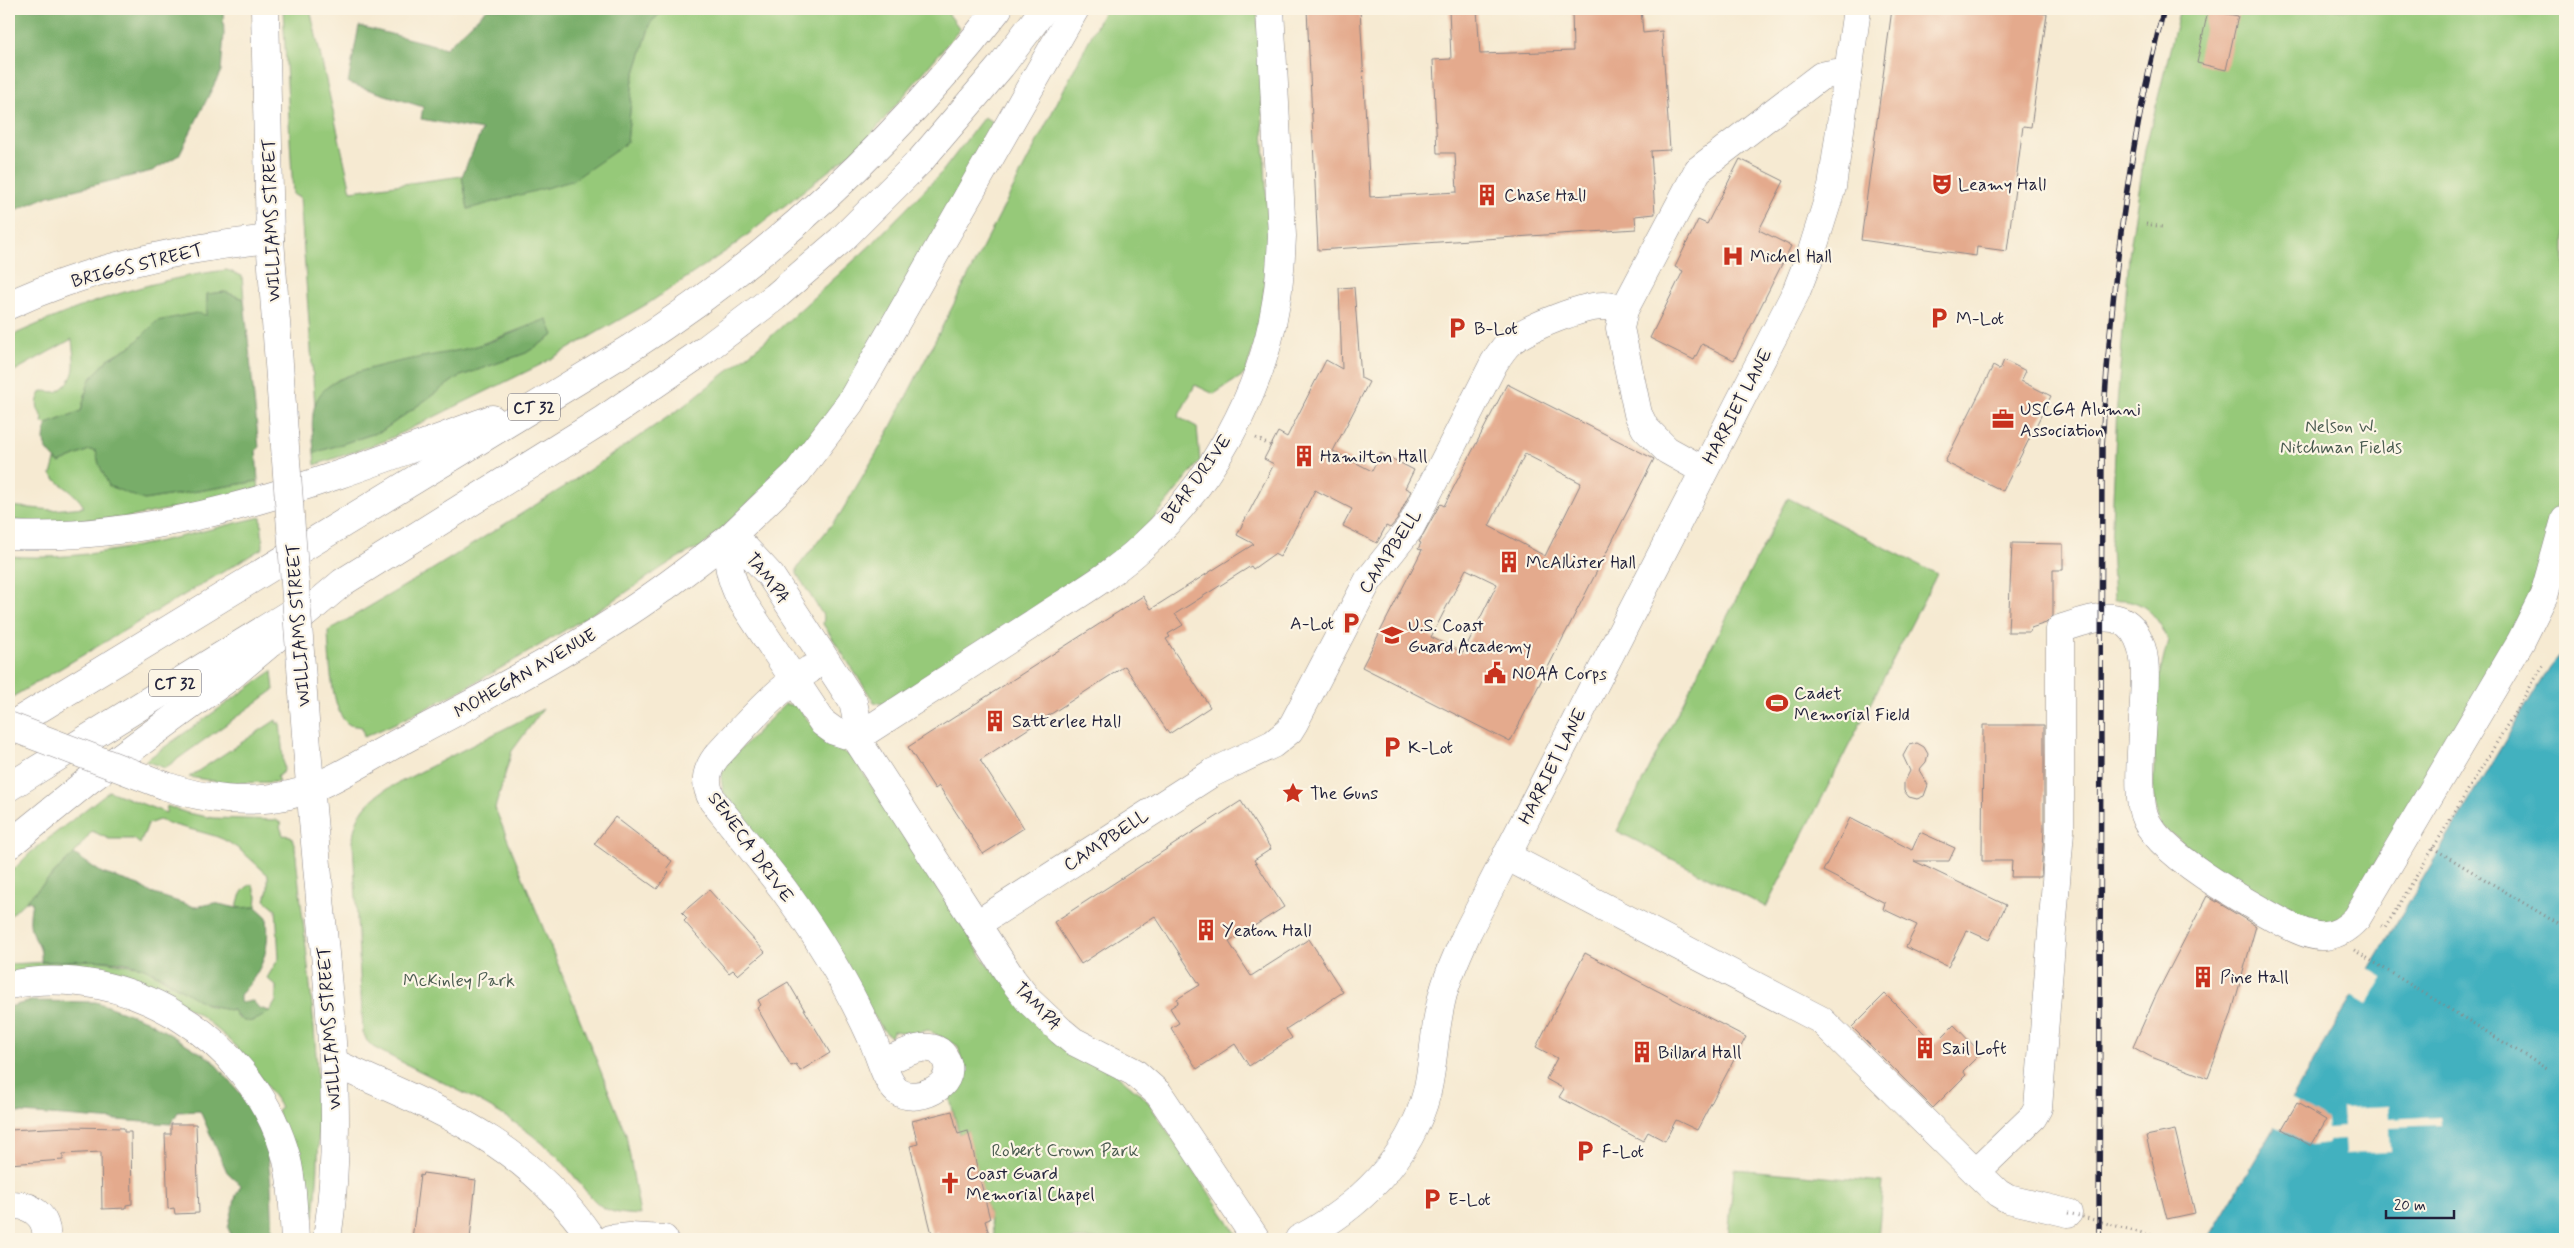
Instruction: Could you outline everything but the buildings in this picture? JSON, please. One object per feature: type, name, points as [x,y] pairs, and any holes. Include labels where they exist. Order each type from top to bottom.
[{"type":"main road","name":"WILLIAMS STREET","points":[[266,9],[270,239],[304,707],[334,1062],[336,1152],[334,1196],[327,1239]]},
{"type":"main road","name":"CT 32","points":[[9,727],[678,316],[784,234],[857,168],[909,115],[998,9]]},
{"type":"main road","name":"CT 32","points":[[9,787],[618,410],[712,345],[775,297],[834,246],[920,161],[996,72],[1044,9]]},
{"type":"main road","name":"MOHEGAN AVENUE","points":[[9,727],[166,786],[198,795],[234,799],[283,797],[311,788],[447,717],[577,645],[677,579],[728,539],[797,473],[850,403],[1075,9]]},
{"type":"main road","name":"BEAR DRIVE","points":[[856,738],[1122,565],[1163,526],[1188,497],[1228,437],[1259,369],[1276,304],[1280,273],[1282,236],[1270,9]]},
{"type":"main road","name":"HARRIET LANE","points":[[1299,1239],[1340,1214],[1362,1197],[1387,1170],[1408,1141],[1427,1093],[1434,1033],[1445,987],[1468,931],[1703,470],[1785,315],[1812,252],[1832,187],[1856,9]]},
{"type":"main road","points":[[1703,470],[1666,450],[1645,428],[1638,414],[1620,328],[1624,310],[1698,170],[1821,76],[1836,73],[1848,74]]},
{"type":"main road","name":"BRIGGS STREET","points":[[9,306],[65,283],[159,255],[203,247],[270,239]]},
{"type":"main road","name":"CAMPBELL","points":[[977,924],[1212,772],[1283,737],[1294,723],[1368,581],[1410,528],[1494,362],[1503,350],[1519,336],[1535,326],[1585,309],[1606,306],[1624,310]]},
{"type":"main road","points":[[9,535],[53,536],[96,534],[221,510],[329,476],[549,397]]},
{"type":"main road","points":[[1976,1172],[2033,1117],[2038,1103],[2060,831],[2060,629],[2092,619],[2113,618],[2128,625],[2138,639],[2145,672],[2141,799],[2149,828],[2157,838],[2238,896],[2300,932],[2326,937],[2338,933],[2349,926],[2360,912],[2533,618],[2554,566],[2565,520]]},
{"type":"main road","name":"TAMPA","points":[[856,738],[858,725],[853,702],[770,575],[744,548],[728,539],[727,562],[732,582],[740,598],[823,723],[834,731],[856,738],[1012,979],[1044,1016],[1074,1041],[1134,1072],[1159,1094],[1256,1239]]},
{"type":"main road","points":[[9,846],[89,780],[253,659],[343,582]]},
{"type":"main road","name":"SENECA DRIVE","points":[[825,660],[794,679],[769,702],[716,757],[710,766],[706,783],[713,801],[802,915],[828,955],[860,1011],[882,1063]]},
{"type":"main road","points":[[1506,856],[1821,1020],[1994,1190],[2008,1199],[2068,1213]]},
{"type":"main road","points":[[9,985],[56,981],[116,988],[167,1010],[216,1043],[241,1069],[261,1099],[279,1136],[289,1171],[295,1239]]},
{"type":"main road","points":[[334,1062],[453,1117],[498,1143],[552,1189],[592,1239]]},
{"type":"main road","points":[[9,1206],[22,1205],[36,1212],[45,1224],[46,1239]]},
{"type":"main road","points":[[610,1239],[630,1237],[664,1239]]},
{"type":"path","points":[[2146,224],[2161,227]]},
{"type":"path","points":[[1253,436],[1271,446]]},
{"type":"path","points":[[2360,912],[2385,928],[2544,664]]},
{"type":"path","points":[[2433,848],[2565,928]]},
{"type":"path","points":[[2371,962],[2547,1069]]},
{"type":"path","points":[[2068,1213],[2165,1239]]},
{"type":"green space","points":[[9,9],[223,9],[224,35],[221,71],[179,155],[152,171],[49,196],[9,213]]},
{"type":"green space","points":[[283,9],[310,9],[351,191],[462,176],[468,209],[627,143],[633,79],[651,22],[665,9],[945,9],[960,29],[864,143],[732,247],[649,303],[540,365],[385,441],[315,465],[314,453],[382,431],[458,377],[526,353],[554,335],[547,319],[471,348],[375,368],[339,379],[325,389],[315,406],[300,197],[293,195]]},
{"type":"green space","points":[[487,9],[665,9],[651,22],[633,79],[627,143],[572,181],[468,209],[462,176],[482,130],[421,119],[423,107],[348,83],[359,26],[446,48]]},
{"type":"green space","points":[[1105,9],[1257,9],[1269,245],[1260,327],[1245,374],[1214,394],[1195,385],[1178,417],[1197,427],[1200,461],[1147,527],[1112,557],[892,701],[883,704],[874,702],[823,624],[824,617],[797,574],[797,568],[840,514],[882,444]]},
{"type":"green space","name":"Nelson W. Nitchman Fields","points":[[2180,9],[2565,9],[2565,468],[2547,545],[2522,616],[2348,909],[2342,917],[2323,925],[2300,918],[2215,868],[2160,825],[2153,794],[2157,686],[2168,640],[2159,623],[2148,610],[2133,602],[2114,600],[2111,548],[2117,405],[2129,256],[2145,150]]},
{"type":"green space","points":[[984,117],[993,122],[991,129],[997,134],[822,433],[702,547],[668,564],[551,639],[428,708],[364,737],[362,727],[350,725],[343,719],[338,709],[332,682],[328,631],[433,569],[564,487],[681,408],[768,339],[872,244],[942,172]]},
{"type":"green space","points":[[227,270],[242,276],[244,299],[225,292],[207,294],[207,315],[157,321],[133,345],[108,359],[89,381],[81,411],[47,424],[42,423],[43,418],[38,407],[38,398],[42,391],[57,392],[72,375],[74,363],[72,339],[9,374],[9,337],[62,314],[115,295],[170,280]]},
{"type":"green space","points":[[225,292],[244,299],[259,448],[256,450],[258,481],[144,500],[109,486],[99,464],[96,451],[89,450],[59,463],[45,446],[44,437],[47,424],[81,411],[89,381],[108,359],[133,345],[157,321],[196,313],[207,315],[207,294]]},
{"type":"green space","points":[[547,319],[554,335],[526,353],[458,377],[382,431],[314,453],[312,419],[316,402],[326,388],[338,380],[373,368],[479,345],[499,339]]},
{"type":"green space","points":[[89,450],[96,451],[99,464],[144,500],[258,481],[259,490],[131,517],[45,523],[9,520],[9,506],[52,510],[84,507],[73,493],[51,475],[55,460],[59,463]]},
{"type":"green space","name":"Cadet Memorial Field","points":[[1788,498],[1937,574],[1766,907],[1617,831]]},
{"type":"green space","points":[[261,517],[263,548],[9,699],[9,556],[73,556],[104,552],[168,540]]},
{"type":"green space","points":[[272,671],[274,690],[165,768],[145,761]]},
{"type":"green space","name":"Robert Crown Park","points":[[785,704],[797,706],[824,741],[853,757],[988,966],[1146,1099],[1240,1239],[995,1239],[967,1131],[959,1134],[950,1099],[951,1094],[965,1074],[958,1046],[928,1030],[913,1034],[893,1031],[891,1037],[884,1031],[723,791],[721,777],[725,765]]},
{"type":"green space","name":"McKinley Park","points":[[543,709],[512,751],[495,808],[626,1134],[640,1215],[623,1214],[606,1209],[593,1199],[563,1162],[537,1138],[469,1096],[373,1047],[367,1041],[363,1032],[353,843],[357,820],[370,801],[383,791]]},
{"type":"green space","points":[[276,720],[277,724],[280,722],[284,771],[277,777],[279,782],[227,783],[189,777]]},
{"type":"green space","points":[[109,791],[166,813],[167,806],[187,813],[213,818],[276,820],[282,824],[280,826],[283,835],[291,836],[295,846],[310,985],[317,1078],[319,1124],[318,1171],[314,1217],[305,1216],[277,1110],[281,1107],[257,1072],[232,1042],[200,1015],[169,998],[9,977],[9,964],[95,960],[143,967],[211,1007],[233,1010],[238,1019],[270,1011],[276,1001],[276,986],[267,978],[279,958],[276,909],[265,900],[268,889],[268,875],[237,848],[215,836],[159,820],[148,824],[140,844],[134,839],[109,839],[92,831],[74,854],[9,917],[9,874],[30,853]]},
{"type":"green space","points":[[74,854],[102,873],[139,885],[151,893],[195,907],[214,903],[237,908],[256,907],[267,917],[266,950],[254,977],[240,995],[240,1002],[253,1001],[259,1008],[270,1011],[255,1020],[245,1021],[237,1016],[233,1010],[209,1005],[155,973],[121,962],[41,962],[40,948],[30,927],[32,902],[26,901]]},
{"type":"green space","points":[[252,884],[257,896],[256,907],[237,908],[241,894],[245,888]]},
{"type":"green space","points":[[30,1001],[96,1002],[146,1020],[211,1059],[246,1100],[266,1142],[271,1185],[273,1239],[233,1239],[228,1228],[236,1195],[241,1185],[227,1172],[200,1111],[178,1112],[171,1124],[9,1112],[9,1007]]},
{"type":"green space","points":[[1734,1169],[1883,1182],[1878,1239],[1728,1239]]},
{"type":"water","points":[[2565,648],[2565,1239],[2208,1239],[2549,667]]},
{"type":"pier","points":[[2368,968],[2383,977],[2367,1004],[2352,995]]},
{"type":"pier","points":[[2290,1099],[2326,1120],[2327,1128],[2344,1127],[2343,1108],[2388,1106],[2389,1119],[2440,1116],[2441,1125],[2390,1127],[2391,1152],[2345,1154],[2344,1140],[2328,1141],[2328,1144],[2311,1146],[2275,1125]]},
{"type":"railway","points":[[2099,1239],[2102,447],[2110,336],[2122,226],[2139,117],[2164,9]]},
{"type":"place","name":"Leamy Hall","points":[[1942,184]]},
{"type":"place","name":"Chase Hall","points":[[1487,195]]},
{"type":"place","name":"Michel Hall","points":[[1733,256]]},
{"type":"place","name":"M-Lot","points":[[1939,318]]},
{"type":"place","name":"B-Lot","points":[[1457,328]]},
{"type":"place","name":"USCGA Alumni Association","points":[[2003,419]]},
{"type":"place","name":"Hamilton Hall","points":[[1304,456]]},
{"type":"place","name":"McAllister Hall","points":[[1509,562]]},
{"type":"place","name":"A-Lot","points":[[1351,623]]},
{"type":"place","name":"U.S. Coast Guard Academy","points":[[1392,635]]},
{"type":"place","name":"NOAA Corps","points":[[1495,673]]},
{"type":"place","name":"Cadet Memorial Field","points":[[1777,703]]},
{"type":"place","name":"Satterlee Hall","points":[[995,721]]},
{"type":"place","name":"K-Lot","points":[[1392,747]]},
{"type":"place","name":"The Guns","points":[[1293,793]]},
{"type":"place","name":"Yeaton Hall","points":[[1206,930]]},
{"type":"place","name":"Pine Hall","points":[[2203,977]]},
{"type":"place","name":"Sail Loft","points":[[1925,1048]]},
{"type":"place","name":"Billard Hall","points":[[1642,1052]]},
{"type":"place","name":"F-Lot","points":[[1585,1151]]},
{"type":"place","name":"Coast Guard Memorial Chapel","points":[[950,1183]]},
{"type":"place","name":"E-Lot","points":[[1432,1199]]}]
